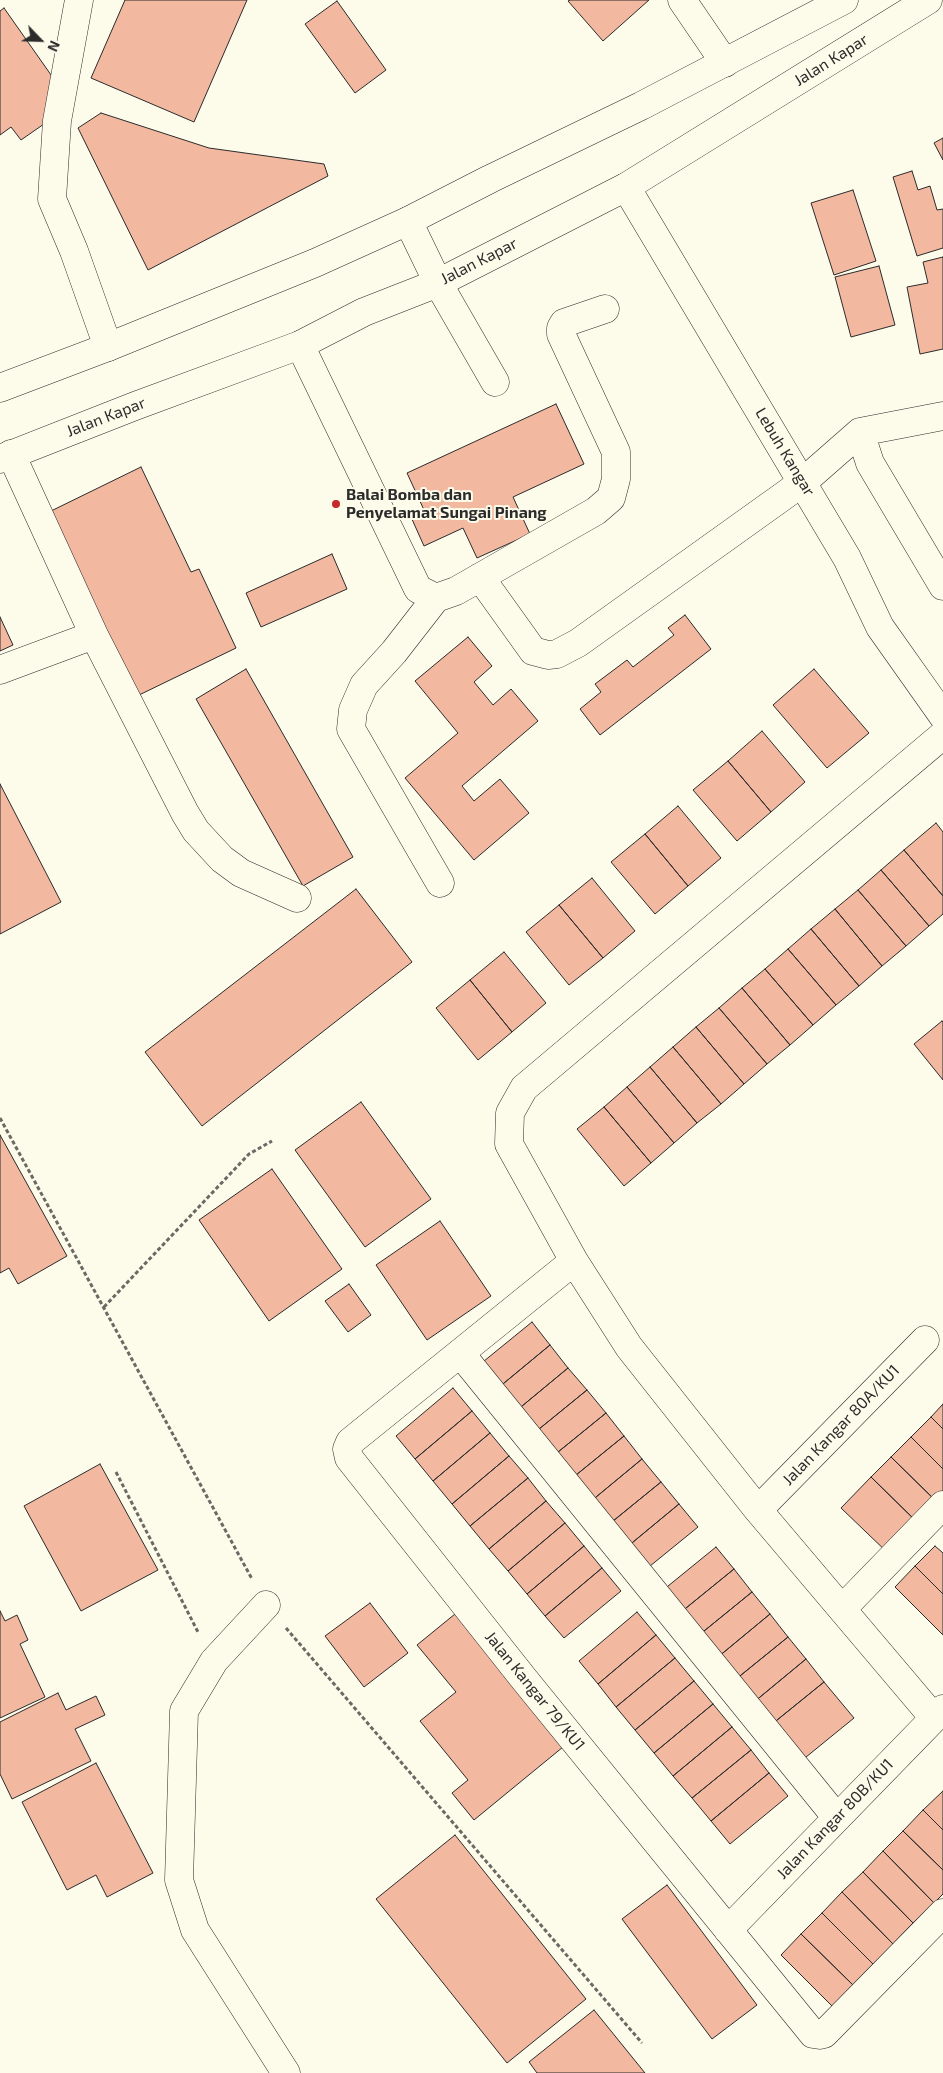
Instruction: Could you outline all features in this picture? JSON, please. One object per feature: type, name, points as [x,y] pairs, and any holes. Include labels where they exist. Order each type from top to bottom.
[{"type":"main road","points":[[79,0],[57,121],[52,199],[74,251],[108,347]]},
{"type":"main road","points":[[682,0],[725,63]]},
{"type":"main road","points":[[0,388],[108,347],[315,263],[408,221],[490,178],[642,106],[844,0]]},
{"type":"main road","name":"Jalan Kapar","points":[[6,457],[300,345],[364,312],[438,282],[626,186],[928,0]]},
{"type":"main road","name":"Lebuh Kangar","points":[[626,186],[804,482],[847,558],[880,627],[943,716]]},
{"type":"main road","points":[[408,221],[438,282],[495,382]]},
{"type":"main road","points":[[440,883],[351,729],[352,710],[364,685],[394,652],[436,598],[456,591],[596,511],[611,498],[616,479],[616,452],[561,334],[561,328],[564,323],[605,309]]},
{"type":"main road","points":[[300,345],[418,589],[436,598]]},
{"type":"main road","points":[[480,577],[533,651],[557,654],[578,644],[804,482],[860,432],[943,416]]},
{"type":"main road","points":[[860,432],[870,463],[943,586]]},
{"type":"main road","points":[[6,457],[94,635],[196,831],[222,858],[241,873],[298,898]]},
{"type":"main road","points":[[0,670],[94,635]]},
{"type":"main road","points":[[939,1713],[842,1609],[758,1510],[629,1347],[574,1261],[509,1144],[510,1113],[524,1088],[943,736]]},
{"type":"main road","points":[[574,1261],[460,1353],[837,1818]]},
{"type":"main road","name":"Jalan Kangar 80A/KU1","points":[[758,1510],[925,1340]]},
{"type":"main road","name":"Jalan Kangar 79/KU1","points":[[460,1353],[350,1442],[347,1450],[349,1458],[524,1678],[813,2034],[824,2034],[943,1913]]},
{"type":"main road","points":[[842,1609],[943,1505]]},
{"type":"main road","points":[[266,1605],[214,1661],[184,1712],[179,1880],[195,1930],[286,2073]]},
{"type":"main road","name":"Jalan Kangar 80B/KU1","points":[[728,1930],[939,1713]]},
{"type":"path","points":[[0,1118],[266,1605],[642,2043]]},
{"type":"path","points":[[104,1307],[242,1160],[272,1141]]},
{"type":"path","points":[[116,1472],[214,1661]]},
{"type":"building","points":[[125,0],[247,0],[194,122],[91,78]]},
{"type":"building","points":[[649,0],[603,41],[568,1]]},
{"type":"building","points":[[337,1],[386,70],[355,93],[305,24]]},
{"type":"building","points":[[4,8],[56,82],[54,117],[21,140],[11,127],[0,135],[0,11]]},
{"type":"building","points":[[101,113],[209,148],[324,164],[328,176],[148,270],[78,128]]},
{"type":"building","points":[[943,138],[943,160],[934,143]]},
{"type":"building","points":[[912,171],[918,190],[930,186],[937,210],[943,209],[943,248],[917,256],[893,177]]},
{"type":"building","points":[[853,190],[876,261],[834,275],[811,203]]},
{"type":"building","points":[[943,257],[943,349],[920,354],[907,287],[928,283],[923,262]]},
{"type":"building","points":[[879,266],[895,325],[851,337],[835,277]]},
{"type":"building","points":[[556,404],[584,464],[513,497],[530,534],[477,558],[463,528],[424,546],[411,517],[424,510],[407,473]]},
{"type":"building","points":[[141,467],[191,572],[199,569],[236,648],[137,696],[51,511]]},
{"type":"building","points":[[332,554],[347,589],[261,627],[246,593]]},
{"type":"building","points":[[685,615],[711,649],[600,735],[580,709],[601,692],[595,684],[627,660],[633,667],[674,635],[668,628]]},
{"type":"building","points":[[0,617],[13,645],[0,651]]},
{"type":"building","points":[[468,637],[492,666],[474,682],[493,705],[511,689],[538,721],[462,786],[474,801],[500,779],[529,813],[474,860],[405,778],[458,733],[415,681]]},
{"type":"building","points":[[246,669],[353,857],[303,886],[196,699]]},
{"type":"building","points":[[814,669],[869,733],[827,768],[773,705]]},
{"type":"building","points":[[762,731],[805,782],[771,812],[728,761]]},
{"type":"building","points":[[728,761],[771,812],[737,841],[693,790]]},
{"type":"building","points":[[0,784],[61,902],[0,934]]},
{"type":"building","points":[[678,806],[721,858],[688,886],[645,834]]},
{"type":"building","points":[[936,823],[943,832],[943,896],[904,850]]},
{"type":"building","points":[[645,834],[688,886],[655,914],[611,862]]},
{"type":"building","points":[[904,850],[943,896],[943,914],[929,926],[881,870]]},
{"type":"building","points":[[881,870],[929,926],[906,946],[858,890]]},
{"type":"building","points":[[592,878],[635,931],[603,958],[559,905]]},
{"type":"building","points":[[356,889],[412,962],[202,1126],[145,1052]]},
{"type":"building","points":[[858,890],[906,946],[882,966],[835,909]]},
{"type":"building","points":[[559,905],[603,958],[569,985],[526,932]]},
{"type":"building","points":[[835,909],[882,966],[859,986],[811,929]]},
{"type":"building","points":[[811,929],[859,986],[836,1005],[788,949]]},
{"type":"building","points":[[788,949],[836,1005],[813,1025],[765,969]]},
{"type":"building","points":[[504,952],[546,1003],[512,1032],[470,980]]},
{"type":"building","points":[[765,969],[813,1025],[790,1045],[742,988]]},
{"type":"building","points":[[470,980],[512,1032],[478,1060],[436,1008]]},
{"type":"building","points":[[742,988],[790,1045],[767,1064],[719,1008]]},
{"type":"building","points":[[719,1008],[767,1064],[744,1084],[696,1027]]},
{"type":"building","points":[[943,1022],[943,1080],[914,1044]]},
{"type":"building","points":[[696,1027],[744,1084],[721,1104],[673,1047]]},
{"type":"building","points":[[673,1047],[721,1104],[697,1123],[650,1067]]},
{"type":"building","points":[[650,1067],[697,1123],[674,1143],[627,1087]]},
{"type":"building","points":[[627,1087],[674,1143],[651,1163],[604,1107]]},
{"type":"building","points":[[361,1102],[431,1199],[365,1247],[295,1150]]},
{"type":"building","points":[[604,1107],[651,1163],[624,1186],[577,1129]]},
{"type":"building","points":[[0,1135],[67,1256],[18,1284],[9,1268],[0,1273]]},
{"type":"building","points":[[272,1169],[342,1269],[269,1321],[199,1220]]},
{"type":"building","points":[[440,1221],[491,1296],[427,1340],[376,1265]]},
{"type":"building","points":[[349,1284],[371,1315],[348,1332],[325,1301]]},
{"type":"building","points":[[532,1322],[550,1345],[492,1393],[473,1370]]},
{"type":"building","points":[[550,1345],[568,1368],[510,1416],[492,1393]]},
{"type":"building","points":[[568,1368],[587,1390],[528,1438],[510,1416]]},
{"type":"building","points":[[453,1388],[472,1411],[415,1459],[396,1436]]},
{"type":"building","points":[[587,1390],[606,1413],[547,1461],[528,1438]]},
{"type":"building","points":[[943,1404],[943,1429],[931,1417]]},
{"type":"building","points":[[472,1411],[490,1433],[433,1481],[415,1459]]},
{"type":"building","points":[[606,1413],[624,1436],[565,1484],[547,1461]]},
{"type":"building","points":[[931,1417],[943,1429],[943,1469],[911,1437]]},
{"type":"building","points":[[490,1433],[509,1456],[452,1504],[433,1481]]},
{"type":"building","points":[[624,1436],[642,1459],[584,1507],[565,1484]]},
{"type":"building","points":[[911,1437],[943,1469],[943,1503],[941,1506],[891,1457]]},
{"type":"building","points":[[509,1456],[528,1478],[470,1526],[452,1504]]},
{"type":"building","points":[[891,1457],[941,1506],[921,1526],[871,1477]]},
{"type":"building","points":[[642,1459],[661,1482],[602,1530],[584,1507]]},
{"type":"building","points":[[100,1464],[158,1570],[81,1611],[24,1506]]},
{"type":"building","points":[[871,1477],[921,1526],[891,1556],[841,1508]]},
{"type":"building","points":[[528,1478],[546,1501],[489,1549],[470,1526]]},
{"type":"building","points":[[661,1482],[679,1504],[621,1552],[602,1530]]},
{"type":"building","points":[[546,1501],[565,1523],[508,1571],[489,1549]]},
{"type":"building","points":[[679,1504],[698,1527],[639,1575],[621,1552]]},
{"type":"building","points":[[565,1523],[584,1546],[527,1594],[508,1571]]},
{"type":"building","points":[[584,1546],[602,1568],[545,1616],[527,1594]]},
{"type":"building","points":[[935,1546],[943,1553],[943,1594],[915,1566]]},
{"type":"building","points":[[716,1547],[734,1569],[675,1617],[657,1595]]},
{"type":"building","points":[[915,1566],[943,1594],[943,1635],[895,1587]]},
{"type":"building","points":[[602,1568],[621,1591],[564,1638],[545,1616]]},
{"type":"building","points":[[734,1569],[752,1592],[693,1640],[675,1617]]},
{"type":"building","points":[[752,1592],[770,1614],[712,1662],[693,1640]]},
{"type":"building","points":[[370,1603],[408,1653],[364,1687],[325,1636]]},
{"type":"building","points":[[0,1611],[5,1621],[17,1615],[28,1640],[20,1644],[45,1697],[0,1718]]},
{"type":"building","points":[[637,1612],[656,1635],[598,1684],[579,1661]]},
{"type":"building","points":[[455,1614],[563,1747],[474,1820],[452,1793],[468,1780],[420,1721],[456,1692],[417,1645]]},
{"type":"building","points":[[770,1614],[788,1637],[730,1684],[712,1662]]},
{"type":"building","points":[[656,1635],[675,1658],[616,1707],[598,1684]]},
{"type":"building","points":[[788,1637],[806,1659],[748,1707],[730,1684]]},
{"type":"building","points":[[675,1658],[694,1681],[635,1730],[616,1707]]},
{"type":"building","points":[[806,1659],[824,1682],[766,1729],[748,1707]]},
{"type":"building","points":[[694,1681],[713,1704],[654,1753],[635,1730]]},
{"type":"building","points":[[824,1682],[854,1718],[795,1766],[766,1729]]},
{"type":"building","points":[[58,1693],[66,1710],[96,1696],[105,1715],[75,1729],[91,1761],[12,1799],[0,1774],[0,1722]]},
{"type":"building","points":[[713,1704],[732,1727],[673,1776],[654,1753]]},
{"type":"building","points":[[732,1727],[751,1750],[692,1798],[673,1776]]},
{"type":"building","points":[[751,1750],[769,1773],[711,1821],[692,1798]]},
{"type":"building","points":[[96,1763],[153,1873],[107,1897],[96,1875],[67,1890],[22,1802]]},
{"type":"building","points":[[769,1773],[788,1796],[730,1844],[711,1821]]},
{"type":"building","points":[[943,1791],[943,1830],[923,1810]]},
{"type":"building","points":[[923,1810],[943,1830],[943,1870],[903,1831]]},
{"type":"building","points":[[903,1831],[943,1870],[943,1894],[934,1903],[883,1851]]},
{"type":"building","points":[[455,1835],[586,1999],[507,2063],[376,1899]]},
{"type":"building","points":[[883,1851],[934,1903],[913,1923],[863,1872]]},
{"type":"building","points":[[863,1872],[913,1923],[893,1944],[842,1892]]},
{"type":"building","points":[[667,1885],[757,2005],[712,2039],[622,1919]]},
{"type":"building","points":[[842,1892],[893,1944],[873,1964],[822,1913]]},
{"type":"building","points":[[822,1913],[873,1964],[853,1985],[801,1934]]},
{"type":"building","points":[[801,1934],[853,1985],[832,2006],[781,1955]]},
{"type":"building","points":[[594,2010],[645,2073],[537,2073],[529,2062]]},
{"type":"place","name":"Balai Bomba dan Penyelamat Sungai Pinang","points":[[336,504]]}]
